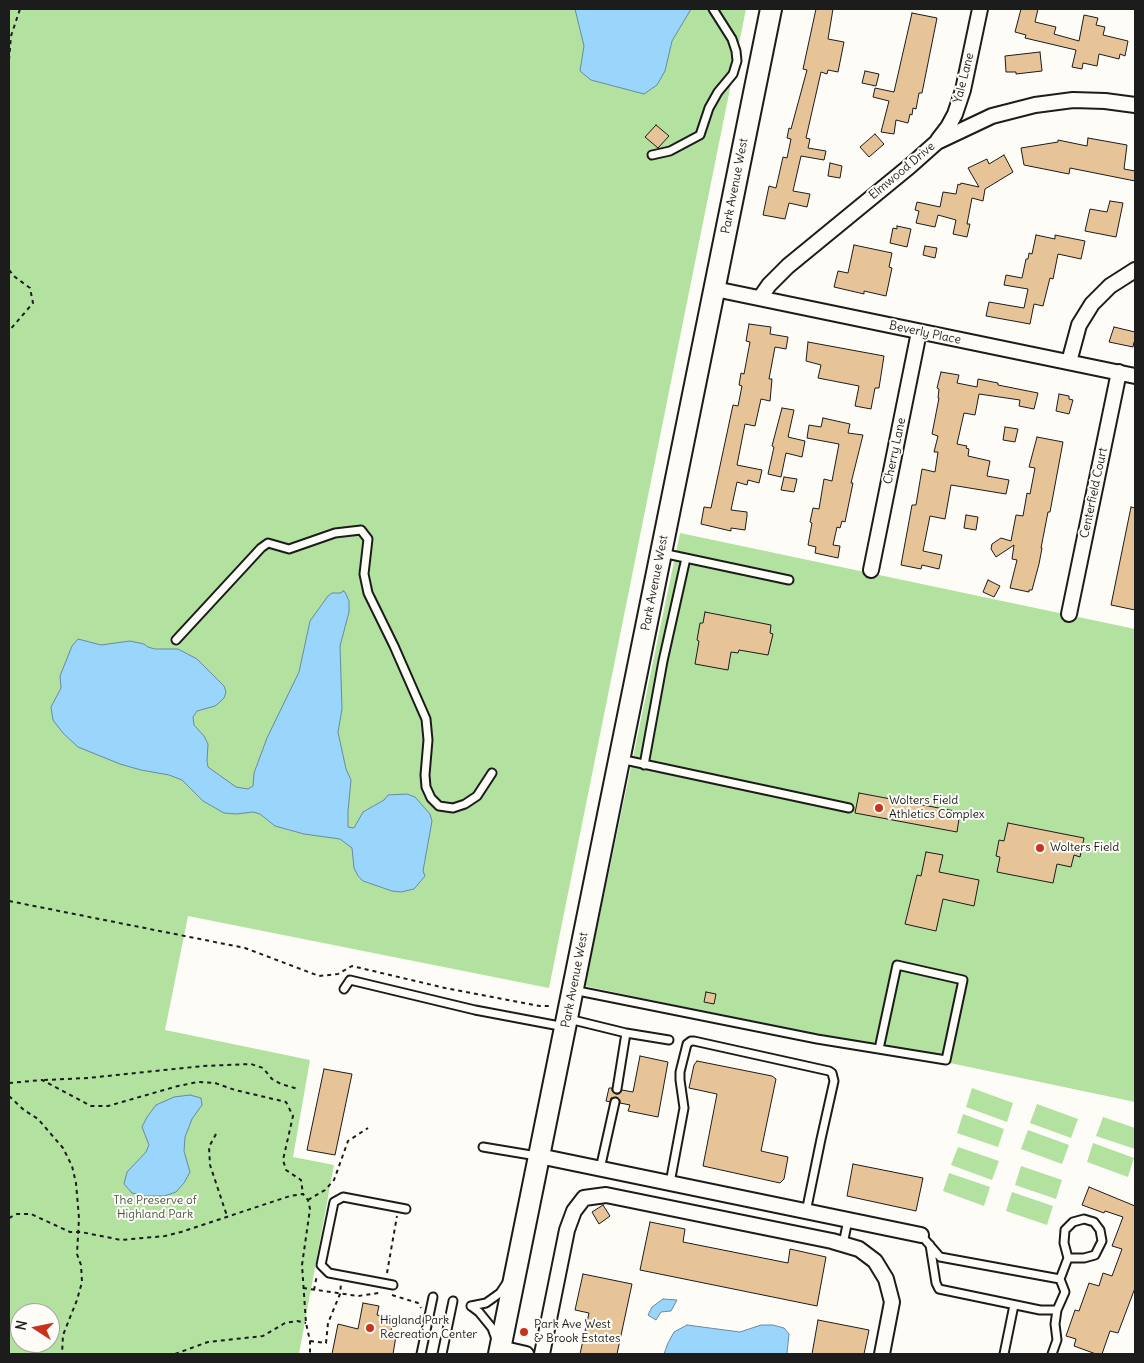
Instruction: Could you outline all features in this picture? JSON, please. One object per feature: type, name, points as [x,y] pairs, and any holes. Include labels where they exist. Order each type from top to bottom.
[{"type":"street","name":"Park Avenue West","points":[[500,1351],[771,9]]},
{"type":"street","name":"Yale Lane","points":[[937,142],[951,120],[963,90],[980,9]]},
{"type":"street","name":"Elmwood Drive","points":[[760,298],[769,285],[788,266],[937,142],[992,116],[1035,105],[1074,100],[1105,101],[1135,106]]},
{"type":"street","points":[[1069,362],[1079,325],[1092,304],[1110,286],[1135,270]]},
{"type":"street","name":"Beverly Place","points":[[714,289],[1135,376]]},
{"type":"street","name":"Cherry Lane","points":[[870,570],[919,332]]},
{"type":"street","name":"Centerfield Court","points":[[1069,614],[1119,372]]},
{"type":"street","points":[[539,1156],[848,1220],[925,1240]]},
{"type":"street","points":[[542,1354],[567,1230],[574,1211],[584,1198],[606,1195],[843,1244],[859,1249],[875,1261],[886,1279],[892,1302],[882,1354]]},
{"type":"street","points":[[500,1351],[526,1354]]},
{"type":"lane","points":[[652,155],[670,151],[700,135],[709,108],[718,92],[733,74],[737,60],[736,51],[732,39],[713,9]]},
{"type":"lane","points":[[176,640],[261,548],[268,543],[289,549],[335,533],[361,530],[368,538],[364,574],[368,592],[391,639],[426,720],[428,740],[424,775],[426,787],[431,798],[439,806],[453,808],[465,804],[477,796],[492,773]]},
{"type":"lane","points":[[661,552],[789,580]]},
{"type":"lane","points":[[644,765],[663,661],[686,558]]},
{"type":"lane","points":[[619,759],[850,808]]},
{"type":"lane","points":[[573,990],[817,1040],[946,1060],[963,980],[898,965],[879,1049]]},
{"type":"lane","points":[[344,989],[350,980],[467,1008],[669,1040]]},
{"type":"lane","points":[[617,1089],[626,1032]]},
{"type":"lane","points":[[670,1183],[684,1108],[680,1072],[687,1044],[690,1041],[694,1041],[832,1073],[834,1081],[820,1139],[806,1212]]},
{"type":"lane","points":[[600,1169],[614,1102]]},
{"type":"lane","points":[[483,1148],[539,1156]]},
{"type":"lane","points":[[393,1285],[329,1272],[321,1265],[334,1202],[343,1197],[406,1209]]},
{"type":"lane","points":[[1052,1354],[1057,1340],[1055,1324],[1057,1310],[1065,1292],[1060,1279],[1068,1258],[1064,1243],[1065,1230],[1072,1222],[1084,1219],[1094,1222],[1100,1230],[1102,1241],[1095,1255],[1084,1258],[1068,1258]]},
{"type":"lane","points":[[843,1244],[848,1220]]},
{"type":"lane","points":[[925,1240],[940,1257],[1060,1279]]},
{"type":"lane","points":[[925,1240],[939,1289],[1040,1310],[1057,1310]]},
{"type":"lane","points":[[500,1351],[492,1328],[479,1312],[471,1306],[486,1303],[500,1293],[516,1272]]},
{"type":"lane","points":[[422,1354],[433,1297]]},
{"type":"lane","points":[[442,1354],[453,1301]]},
{"type":"lane","points":[[1004,1354],[1014,1305]]},
{"type":"path","points":[[9,60],[12,36],[20,9]]},
{"type":"path","points":[[9,270],[30,288],[33,303],[9,331]]},
{"type":"path","points":[[9,900],[245,948],[319,976],[338,974],[352,966],[445,988],[540,1006],[549,1006]]},
{"type":"path","points":[[9,1083],[88,1078],[203,1066],[251,1064],[263,1068],[272,1079],[281,1084],[298,1089]]},
{"type":"path","points":[[42,1080],[91,1106],[108,1106],[198,1082],[215,1083],[235,1090],[286,1102],[293,1116],[284,1160],[286,1170],[301,1180],[303,1194],[308,1200],[310,1209],[302,1265],[310,1354]]},
{"type":"path","points":[[9,1096],[24,1110],[38,1119],[63,1148],[72,1166],[76,1184],[79,1218],[78,1254],[82,1282],[63,1335],[62,1354]]},
{"type":"path","points":[[308,1200],[324,1190],[334,1180],[348,1141],[368,1128]]},
{"type":"path","points":[[216,1134],[210,1147],[210,1165],[227,1216]]},
{"type":"path","points":[[9,1218],[17,1214],[31,1214],[65,1230],[121,1240],[165,1236],[290,1196],[303,1194]]},
{"type":"path","points":[[314,1290],[319,1269]]},
{"type":"path","points":[[310,1342],[326,1343],[328,1323],[340,1294],[342,1274]]},
{"type":"path","points":[[303,1288],[358,1296],[378,1294],[393,1285]]},
{"type":"path","points":[[175,1354],[208,1342],[263,1336],[284,1323],[306,1322]]},
{"type":"green space","name":"The Preserve of Highland Park","points":[[9,9],[746,9],[549,988],[188,916],[165,1030],[310,1060],[293,1157],[334,1165],[299,1354],[9,1354]]},
{"type":"green space","name":"Wolters Field Athletics Complex","points":[[680,533],[1135,629],[1135,1102],[585,986]]},
{"type":"green space","points":[[972,1088],[1013,1103],[1007,1122],[966,1107]]},
{"type":"green space","points":[[1037,1104],[1078,1119],[1071,1138],[1030,1123]]},
{"type":"green space","points":[[963,1114],[1004,1129],[998,1147],[957,1133]]},
{"type":"green space","points":[[1103,1117],[1135,1128],[1135,1149],[1096,1136]]},
{"type":"green space","points":[[1028,1130],[1069,1145],[1062,1164],[1021,1149]]},
{"type":"green space","points":[[1093,1143],[1134,1158],[1128,1177],[1087,1162]]},
{"type":"green space","points":[[958,1147],[999,1161],[992,1180],[951,1165]]},
{"type":"green space","points":[[1021,1166],[1062,1180],[1056,1199],[1015,1185]]},
{"type":"green space","points":[[949,1173],[990,1187],[984,1206],[943,1191]]},
{"type":"green space","points":[[1012,1192],[1053,1206],[1047,1225],[1006,1211]]},
{"type":"water","points":[[575,9],[691,9],[672,41],[665,71],[657,85],[644,94],[591,80],[580,71],[584,46]]},
{"type":"water","points":[[343,591],[349,601],[349,612],[340,646],[342,709],[338,732],[346,769],[351,780],[348,827],[354,828],[363,812],[384,800],[388,795],[407,794],[415,797],[430,814],[432,821],[423,871],[425,876],[414,889],[401,892],[392,891],[363,881],[354,868],[352,848],[340,839],[304,834],[275,826],[260,814],[253,812],[224,813],[203,801],[182,780],[169,775],[120,764],[78,747],[53,720],[51,707],[61,688],[60,676],[72,646],[78,639],[101,645],[130,641],[155,649],[178,649],[197,659],[224,686],[226,692],[224,698],[215,706],[197,711],[193,717],[194,725],[204,736],[208,744],[208,767],[236,787],[248,789],[253,786],[254,773],[267,738],[299,672],[310,621],[328,596],[332,593],[341,593]]},
{"type":"water","points":[[190,1095],[201,1098],[202,1105],[192,1119],[185,1137],[184,1151],[190,1172],[184,1183],[176,1192],[164,1196],[145,1196],[132,1193],[124,1184],[127,1172],[146,1152],[149,1145],[142,1127],[147,1117],[156,1105],[174,1097]]},
{"type":"water","points":[[663,1299],[677,1300],[671,1311],[661,1312],[656,1320],[648,1315],[652,1307]]},
{"type":"water","points":[[687,1325],[740,1332],[761,1325],[773,1325],[784,1328],[789,1334],[787,1353],[664,1354],[674,1332]]},
{"type":"building","points":[[816,9],[833,9],[828,39],[844,42],[838,72],[828,70],[827,74],[821,72],[806,138],[810,139],[808,148],[826,151],[824,160],[801,156],[793,191],[810,194],[807,207],[789,203],[785,219],[763,215],[769,186],[776,188],[783,157],[787,158],[791,139],[787,138],[807,70],[803,69]]},
{"type":"building","points":[[1021,9],[1038,9],[1035,22],[1056,27],[1054,34],[1079,41],[1084,15],[1098,18],[1096,25],[1105,27],[1103,35],[1128,41],[1125,56],[1120,54],[1119,59],[1099,54],[1097,66],[1083,63],[1082,69],[1072,67],[1076,50],[1025,38],[1026,35],[1015,32]]},
{"type":"building","points":[[912,13],[937,18],[922,93],[919,93],[916,109],[913,108],[908,123],[896,120],[894,134],[881,132],[889,101],[873,97],[875,88],[894,92]]},
{"type":"building","points":[[1040,52],[1042,71],[1016,74],[1016,72],[1006,72],[1005,56]]},
{"type":"building","points":[[865,71],[879,74],[876,86],[862,83]]},
{"type":"building","points":[[656,125],[669,136],[658,148],[645,137]]},
{"type":"building","points":[[875,134],[884,144],[869,157],[860,147]]},
{"type":"building","points":[[1088,138],[1127,145],[1124,169],[1135,171],[1135,181],[1070,168],[1069,174],[1024,165],[1021,148],[1058,142],[1058,140],[1087,146]]},
{"type":"building","points":[[1004,155],[1013,172],[985,189],[983,201],[972,198],[967,224],[970,224],[967,237],[953,234],[956,220],[938,215],[935,227],[916,223],[919,211],[915,210],[917,202],[940,207],[943,192],[956,194],[958,184],[979,187],[968,168],[987,159],[989,164]]},
{"type":"building","points":[[830,163],[842,166],[840,178],[828,176]]},
{"type":"building","points":[[1110,201],[1123,203],[1116,237],[1085,231],[1090,209],[1107,212]]},
{"type":"building","points":[[897,226],[911,229],[907,247],[890,243],[893,228],[897,229]]},
{"type":"building","points":[[1036,235],[1055,239],[1055,235],[1085,241],[1081,259],[1058,254],[1053,279],[1050,278],[1043,306],[1034,304],[1030,324],[986,316],[989,302],[1024,308],[1028,289],[1004,285],[1006,275],[1022,278],[1026,259],[1028,259],[1029,253],[1032,254]]},
{"type":"building","points":[[854,245],[892,253],[889,267],[892,268],[886,296],[864,291],[864,294],[834,287],[838,271],[848,273]]},
{"type":"building","points":[[925,246],[937,248],[935,258],[923,255]]},
{"type":"building","points":[[749,324],[771,327],[770,334],[788,337],[786,349],[775,347],[769,379],[772,379],[770,401],[761,399],[755,426],[745,424],[737,465],[762,470],[759,483],[748,480],[747,485],[737,482],[731,510],[747,512],[747,516],[745,530],[731,528],[731,531],[701,524],[704,507],[711,508],[733,405],[738,406],[742,386],[739,385],[741,373],[744,374],[750,342],[746,341]]},
{"type":"building","points":[[1114,327],[1135,332],[1133,347],[1109,342]]},
{"type":"building","points":[[808,342],[884,356],[879,388],[875,388],[871,409],[855,406],[859,386],[818,378],[821,365],[806,361]]},
{"type":"building","points":[[941,372],[959,375],[957,383],[977,387],[978,379],[1038,393],[1034,409],[1019,406],[1020,400],[979,394],[975,415],[964,413],[957,444],[967,446],[966,448],[969,449],[968,456],[990,461],[987,476],[1009,480],[1006,494],[951,485],[945,519],[930,516],[923,551],[942,555],[939,569],[922,565],[921,569],[901,565],[912,505],[916,505],[922,469],[935,472],[938,452],[934,452],[938,436],[932,434],[939,398],[939,389],[937,388]]},
{"type":"building","points":[[1059,394],[1069,396],[1069,399],[1073,400],[1069,414],[1056,411]]},
{"type":"building","points":[[782,408],[794,410],[788,437],[805,441],[802,457],[786,453],[781,477],[768,474],[774,447],[772,446]]},
{"type":"building","points":[[823,418],[850,424],[848,433],[863,435],[851,483],[853,483],[845,522],[842,521],[840,528],[837,527],[833,545],[840,546],[838,558],[815,553],[816,547],[808,545],[813,508],[819,509],[824,479],[832,481],[839,444],[807,438],[809,425],[821,427]]},
{"type":"building","points":[[1005,427],[1018,429],[1015,442],[1003,440]]},
{"type":"building","points":[[1037,437],[1063,442],[1039,564],[1032,590],[1029,590],[1029,592],[1010,588],[1017,560],[1012,559],[1014,545],[996,557],[991,549],[992,544],[1001,538],[1011,541],[1016,515],[1023,516],[1027,493],[1030,494],[1035,468],[1029,467]]},
{"type":"building","points":[[784,477],[797,479],[794,492],[781,490]]},
{"type":"building","points":[[1131,507],[1135,508],[1135,610],[1111,605]]},
{"type":"building","points":[[966,515],[978,517],[976,530],[964,528]]},
{"type":"building","points":[[988,580],[1000,586],[994,597],[983,592]]},
{"type":"building","points":[[705,612],[771,625],[770,633],[773,634],[768,655],[739,650],[738,653],[731,652],[728,670],[695,664],[700,623],[703,623]]},
{"type":"building","points":[[859,793],[960,812],[957,832],[855,813]]},
{"type":"building","name":"Wolters Field","points":[[1008,823],[1084,838],[1080,857],[1074,855],[1071,867],[1057,864],[1053,883],[997,872],[1000,857],[996,856],[999,840],[1004,841]]},
{"type":"building","points":[[926,852],[943,855],[939,872],[979,880],[974,906],[943,899],[936,931],[905,924],[917,875],[921,876]]},
{"type":"building","points":[[706,992],[716,994],[714,1004],[704,1002]]},
{"type":"building","points":[[640,1056],[668,1062],[658,1117],[628,1111],[630,1105],[620,1103],[617,1097],[611,1098],[610,1102],[606,1101],[609,1088],[612,1088],[612,1091],[616,1094],[619,1094],[622,1090],[633,1092]]},
{"type":"building","points":[[697,1061],[772,1076],[776,1079],[761,1151],[788,1157],[784,1179],[780,1183],[703,1166],[717,1094],[689,1088],[694,1065]]},
{"type":"building","points":[[324,1069],[352,1074],[335,1155],[307,1150]]},
{"type":"building","points":[[853,1164],[923,1178],[916,1211],[847,1196]]},
{"type":"building","points":[[1089,1187],[1135,1206],[1135,1288],[1118,1333],[1110,1331],[1102,1354],[1096,1354],[1074,1346],[1076,1339],[1066,1336],[1075,1310],[1079,1311],[1089,1283],[1099,1286],[1103,1273],[1112,1276],[1122,1249],[1112,1246],[1123,1217],[1082,1205]]},
{"type":"building","points":[[603,1205],[610,1216],[599,1224],[592,1212]]},
{"type":"building","points":[[650,1222],[685,1229],[683,1242],[788,1263],[790,1249],[826,1257],[817,1306],[640,1270]]},
{"type":"building","points":[[583,1274],[632,1284],[617,1354],[580,1354],[589,1313],[575,1310]]},
{"type":"building","name":"Higland Park Recreation Center","points":[[363,1303],[379,1306],[377,1315],[394,1318],[390,1335],[396,1336],[393,1354],[332,1354],[338,1324],[358,1329]]},
{"type":"building","points":[[818,1320],[869,1330],[864,1354],[812,1354]]},
{"type":"place","name":"Wolters Field Athletics Complex","points":[[879,808]]},
{"type":"place","name":"Wolters Field","points":[[1040,848]]},
{"type":"place","name":"Higland Park Recreation Center","points":[[370,1328]]},
{"type":"place","name":"Park Ave West & Brook Estates","points":[[524,1332]]}]
